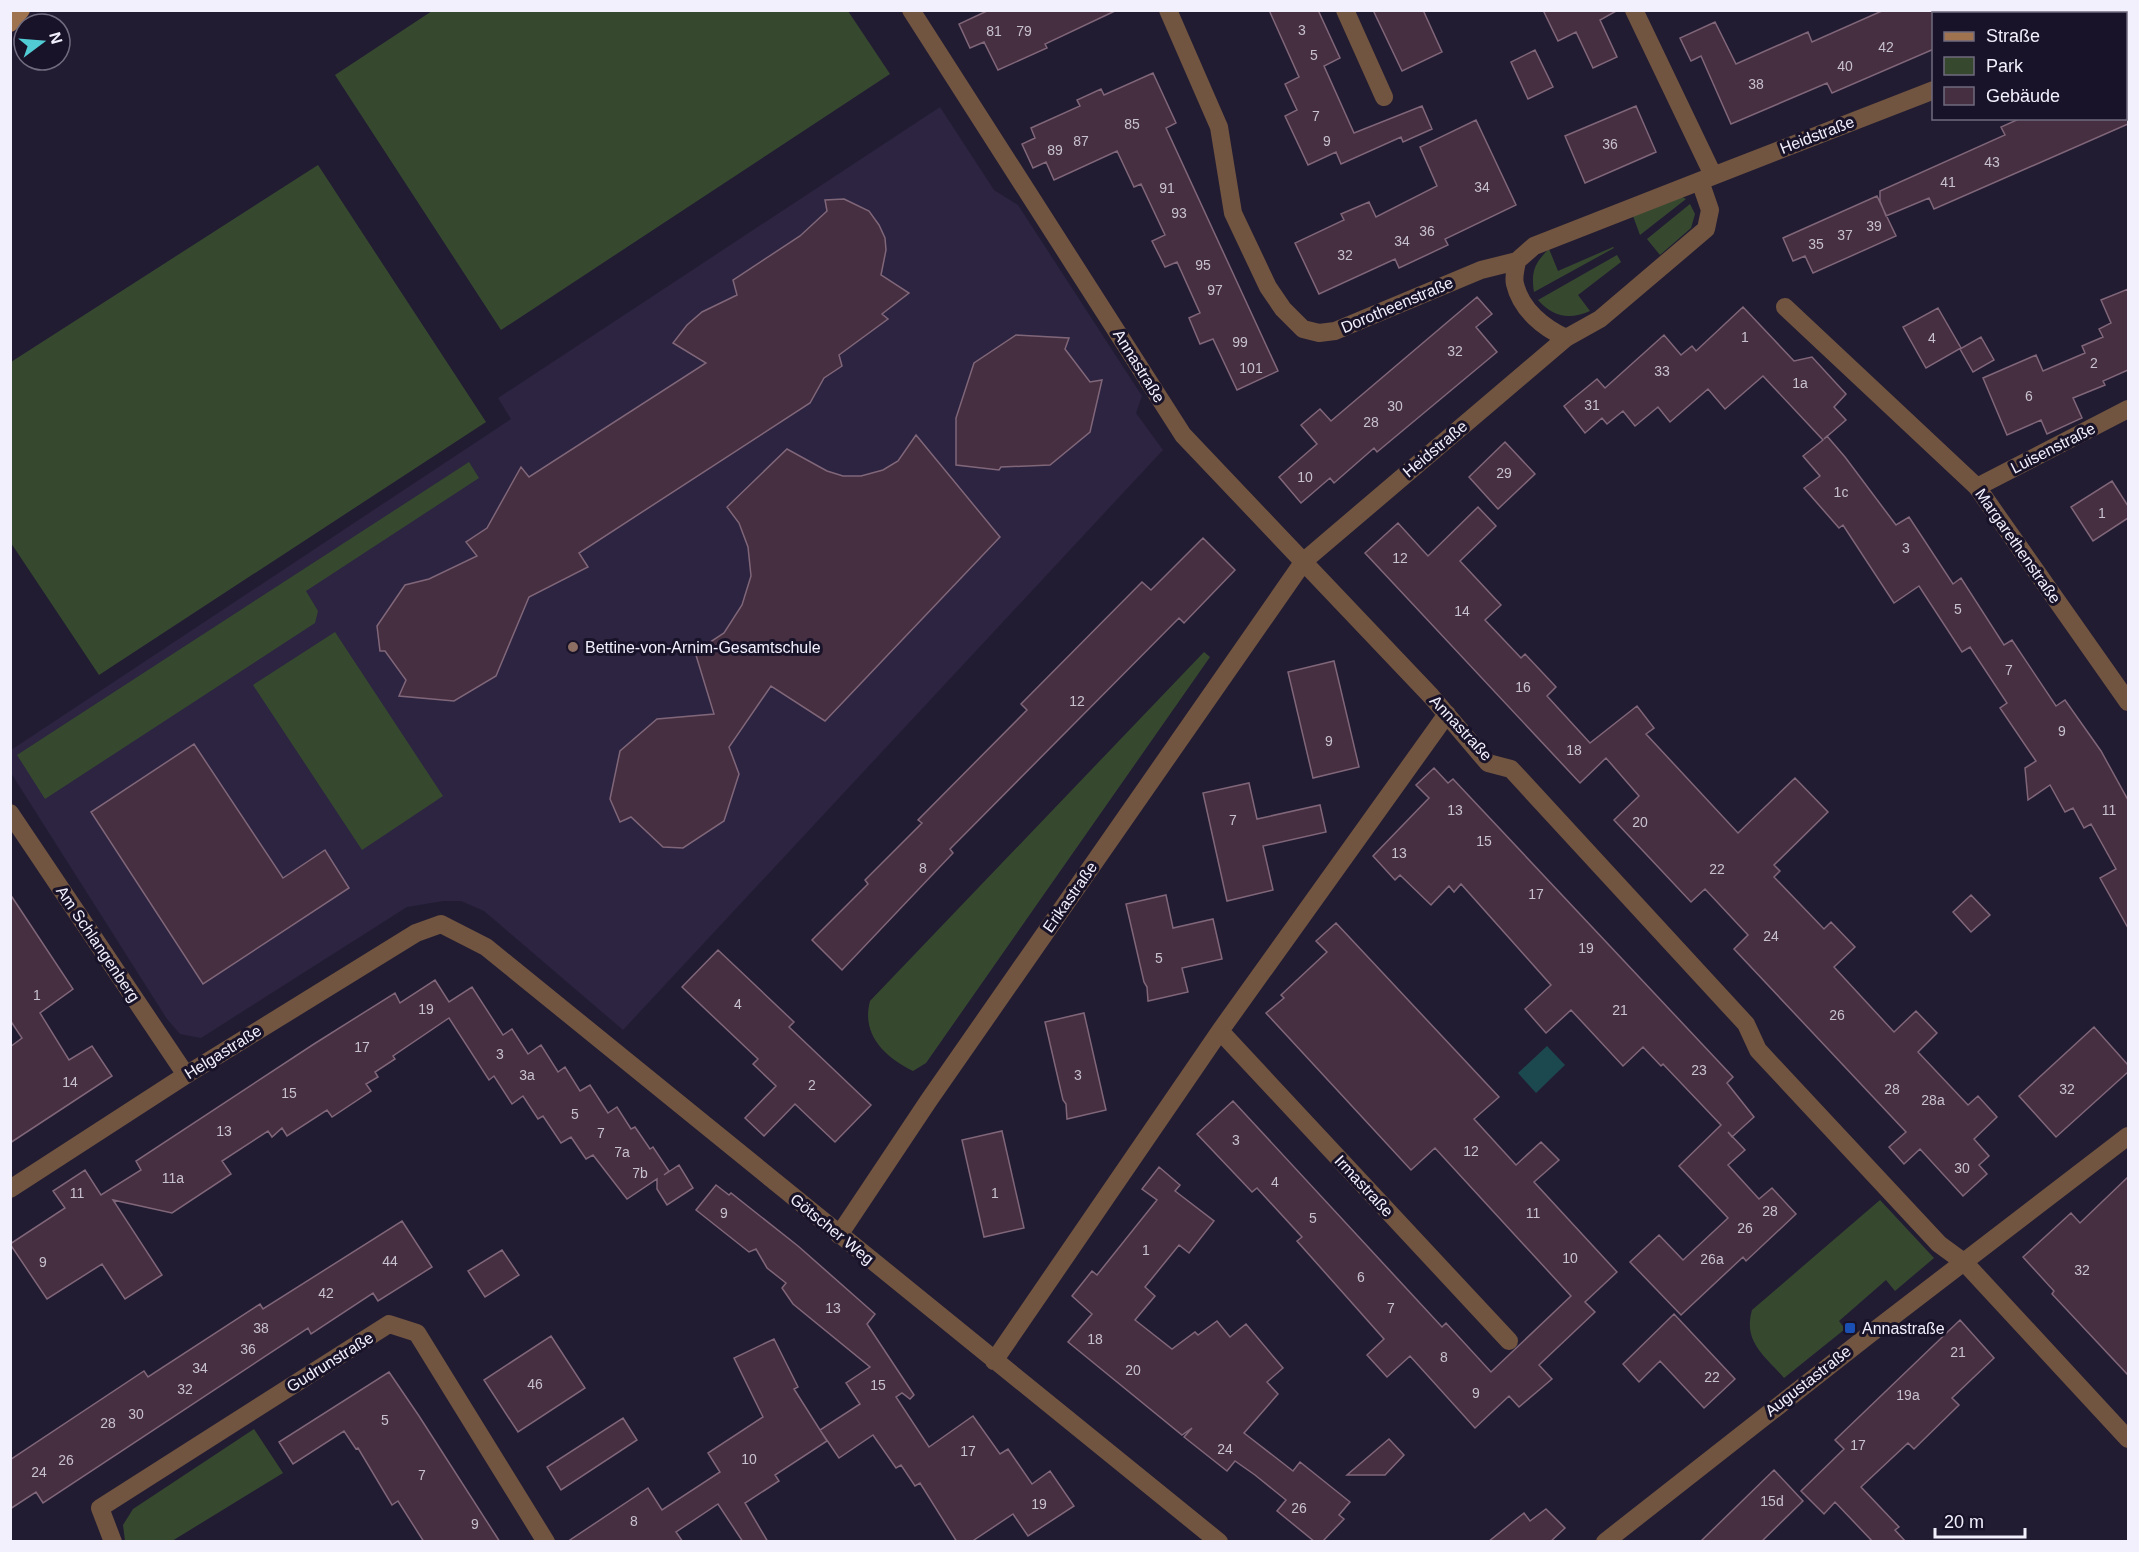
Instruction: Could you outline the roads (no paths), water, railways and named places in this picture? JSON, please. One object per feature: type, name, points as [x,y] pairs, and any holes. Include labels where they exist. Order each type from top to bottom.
[{"type":"main road","points":[[10,23],[21,10]]},
{"type":"street","name":"Annastraße","points":[[911,10],[1183,435],[1447,714],[1488,763],[1511,769],[1746,1024],[1758,1050],[1848,1148],[1939,1244],[1965,1263],[2128,1439]]},
{"type":"street","name":"Dorotheenstraße","points":[[1168,10],[1219,127],[1233,213],[1268,287],[1282,309],[1303,329],[1319,333],[1344,328],[1481,270],[1517,261]]},
{"type":"street","points":[[1345,10],[1384,97]]},
{"type":"street","points":[[1634,10],[1707,178]]},
{"type":"street","name":"Heidstraße","points":[[1517,261],[1534,246],[1932,91]]},
{"type":"street","name":"Heidstraße","points":[[1304,561],[1566,338],[1600,319],[1706,229],[1710,210],[1707,178]]},
{"type":"street","points":[[1517,261],[1514,283],[1523,303],[1545,328],[1566,338]]},
{"type":"street","name":"Margarethenstraße","points":[[1785,307],[1977,487],[2128,702]]},
{"type":"street","name":"Luisenstraße","points":[[1977,487],[2128,409]]},
{"type":"street","name":"Erikastraße","points":[[839,1235],[929,1100],[1304,561]]},
{"type":"street","points":[[994,1361],[1220,1031],[1447,714]]},
{"type":"street","name":"Am Schlangenberg","points":[[10,813],[186,1075]]},
{"type":"street","name":"Götscher Weg","points":[[441,924],[486,947],[1219,1542]]},
{"type":"street","name":"Helgastraße","points":[[10,1189],[186,1075],[416,933],[441,924]]},
{"type":"street","name":"Irmastraße","points":[[1220,1031],[1509,1341]]},
{"type":"street","name":"Augustastraße","points":[[1605,1542],[2128,1136]]},
{"type":"street","name":"Gudrunstraße","points":[[113,1542],[100,1508],[390,1324],[417,1333],[546,1542]]},
{"type":"place","name":"Bettine-von-Arnim-Gesamtschule","points":[[573,647]]},
{"type":"place","name":"Annastraße","points":[[1850,1328]]}]
